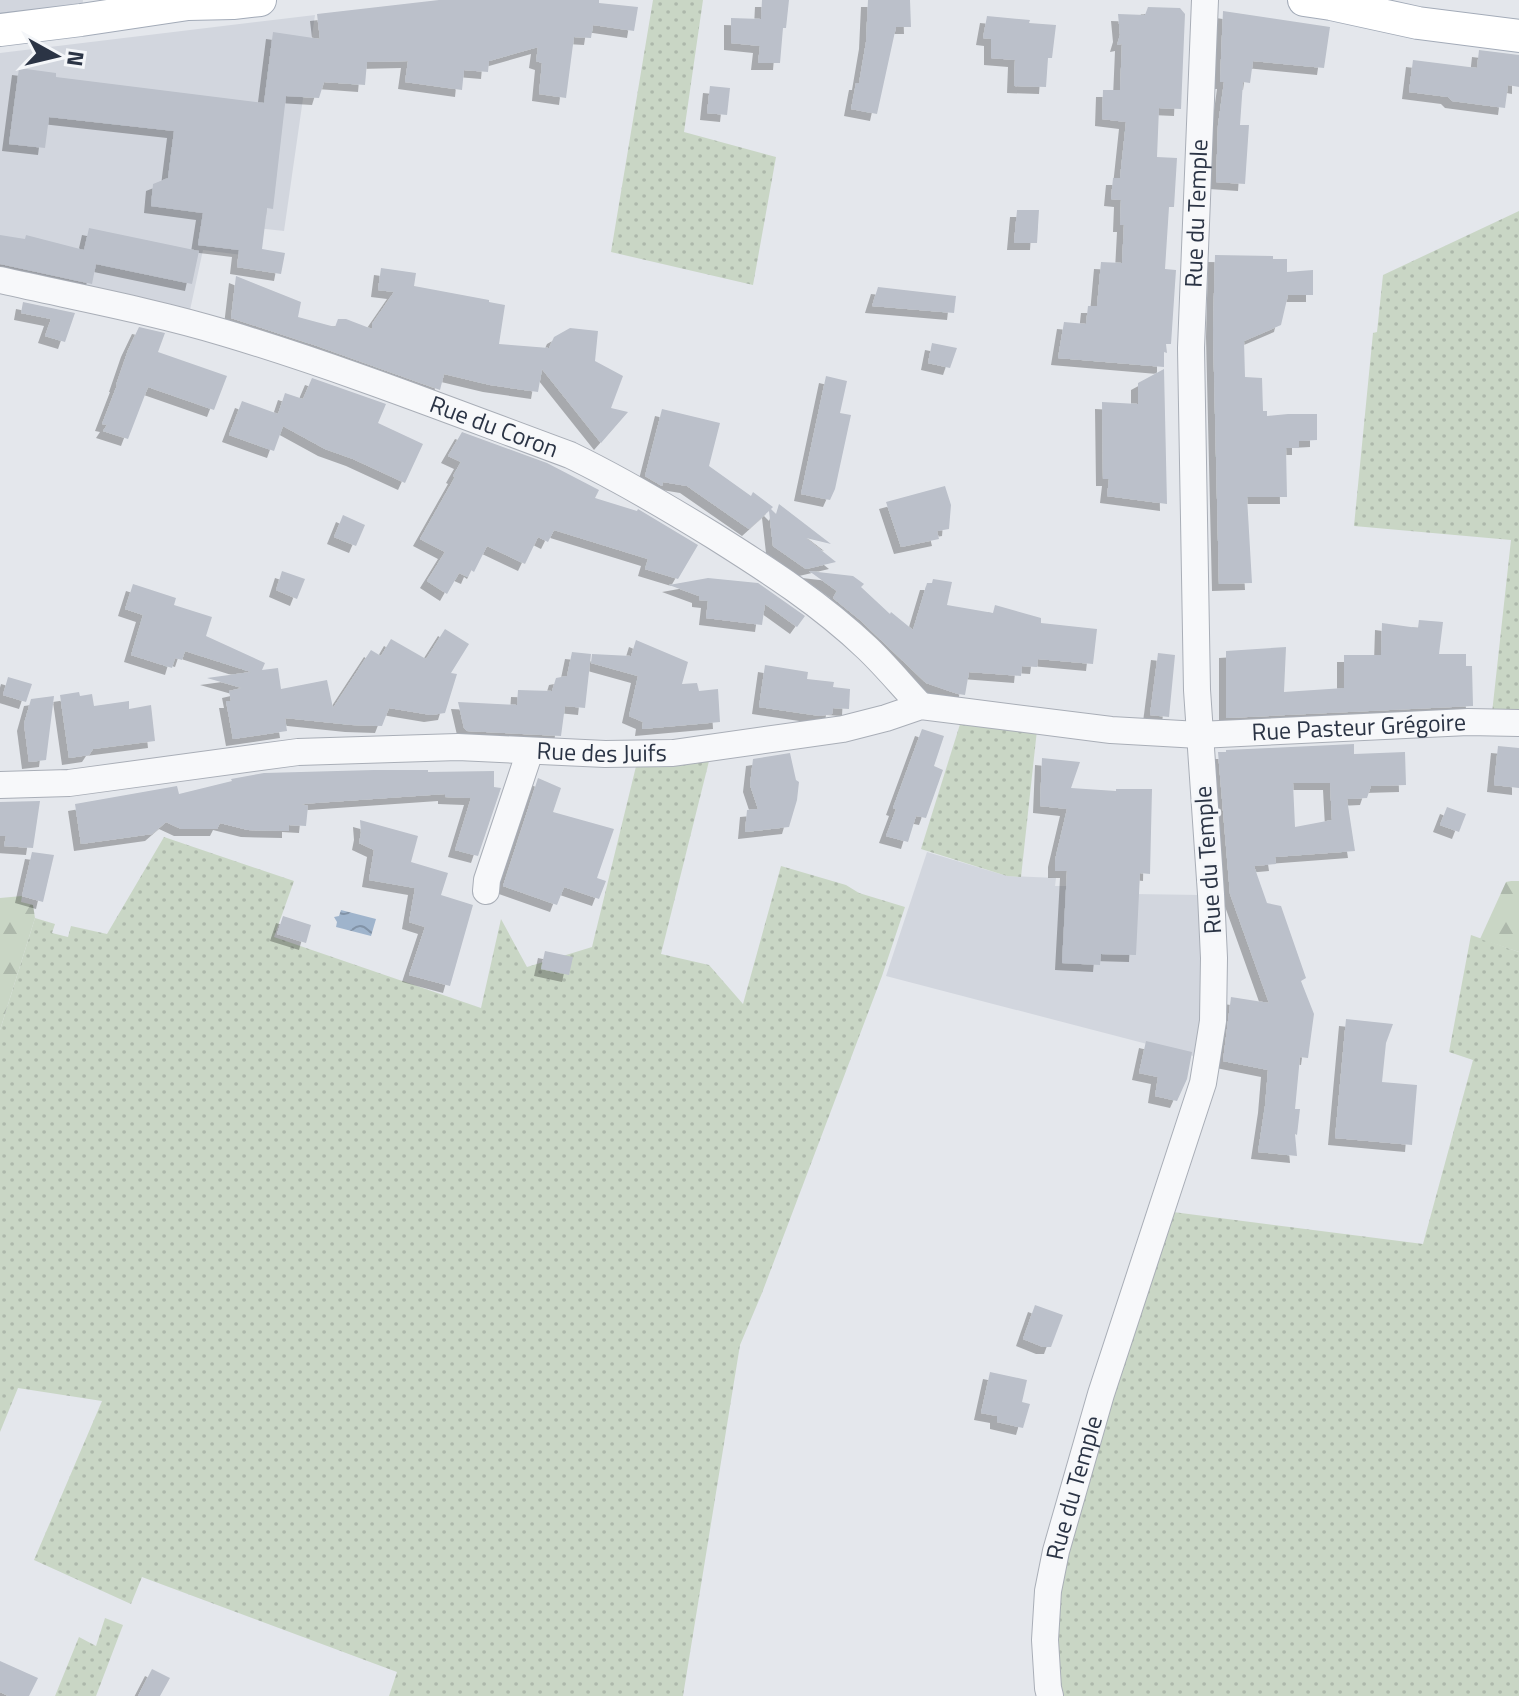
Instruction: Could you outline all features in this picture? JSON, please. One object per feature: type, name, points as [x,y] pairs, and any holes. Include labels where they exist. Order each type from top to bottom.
[{"type":"main road","points":[[0,30],[188,4],[260,0]]},
{"type":"main road","points":[[1304,0],[1418,23],[1519,36]]},
{"type":"street","name":"Rue du Temple","points":[[1050,1696],[1045,1640],[1048,1591],[1056,1551],[1101,1394],[1196,1106],[1208,1061],[1213,1021],[1211,894],[1199,735],[1191,348],[1205,0]]},
{"type":"street","name":"Rue du Coron","points":[[0,280],[222,332],[308,359],[570,455],[674,512],[793,587],[866,647],[921,706]]},
{"type":"street","name":"Rue des Juifs","points":[[0,785],[69,783],[298,752],[458,747],[605,754],[673,753],[843,729],[921,706],[1111,730],[1199,735]]},
{"type":"street","name":"Rue Pasteur Grégoire","points":[[1199,735],[1468,722],[1519,723]]},
{"type":"street","points":[[486,891],[530,751]]},
{"type":"shaded area","points":[[0,0],[83,0],[81,20],[0,30]]},
{"type":"shaded area","points":[[315,15],[284,231],[246,227],[242,255],[203,250],[190,310],[0,267],[0,53]]},
{"type":"shaded area","points":[[927,852],[1007,876],[1056,878],[1055,886],[1069,886],[1068,893],[1201,895],[1205,981],[1197,1057],[886,976]]},
{"type":"green space","points":[[653,0],[703,0],[684,132],[776,157],[753,285],[611,252]]},
{"type":"green space","points":[[1519,211],[1519,723],[1491,722],[1511,540],[1354,526],[1373,333],[1377,332],[1383,275]]},
{"type":"green space","points":[[961,721],[1037,730],[1021,877],[1007,876],[921,849]]},
{"type":"green space","points":[[712,749],[661,954],[709,965],[743,1004],[781,866],[905,907],[882,976],[740,1345],[683,1696],[389,1696],[397,1672],[142,1577],[131,1604],[34,1560],[102,1401],[18,1388],[0,1432],[0,1030],[35,918],[55,924],[52,933],[68,937],[71,926],[107,934],[164,837],[294,881],[274,937],[481,1008],[501,919],[527,967],[592,947],[639,754]]},
{"type":"green space","points":[[1519,881],[1519,952],[1480,939],[1506,882]]},
{"type":"green space","points":[[22,896],[21,902],[33,905],[35,918],[0,1030],[0,898]]},
{"type":"green space","points":[[1471,935],[1519,952],[1519,1696],[1058,1696],[1054,1610],[1074,1516],[1173,1212],[1423,1244],[1473,1060],[1449,1052]]},
{"type":"green space","points":[[105,1618],[123,1625],[96,1696],[55,1696],[79,1637],[96,1646]]},
{"type":"water","points":[[341,910],[376,919],[371,936],[336,927],[334,917],[339,916]]},
{"type":"building","points":[[439,0],[599,0],[599,3],[638,7],[634,31],[593,25],[591,38],[574,37],[566,98],[539,94],[542,63],[536,61],[538,47],[489,61],[488,72],[464,70],[462,90],[405,82],[408,61],[367,62],[365,85],[324,82],[319,98],[286,96],[273,209],[267,208],[262,249],[285,253],[281,274],[237,267],[239,250],[198,245],[203,213],[151,206],[153,184],[168,178],[174,131],[49,117],[45,148],[9,144],[19,68],[56,73],[56,77],[264,103],[273,32],[320,39],[317,14]]},
{"type":"building","points":[[762,0],[789,0],[780,63],[758,63],[760,46],[731,43],[731,18],[761,19]]},
{"type":"building","points":[[868,0],[910,0],[911,27],[896,27],[877,114],[851,109],[866,42]]},
{"type":"building","points":[[1148,7],[1180,8],[1185,14],[1181,109],[1159,108],[1157,157],[1177,158],[1174,207],[1169,207],[1165,269],[1176,270],[1171,344],[1166,344],[1164,367],[1058,358],[1064,322],[1086,324],[1088,306],[1097,306],[1101,262],[1122,263],[1124,225],[1120,225],[1121,200],[1111,199],[1113,178],[1120,178],[1126,122],[1102,119],[1103,90],[1120,90],[1122,44],[1117,45],[1120,35],[1118,14],[1145,15]]},
{"type":"building","points":[[1223,11],[1330,27],[1324,68],[1253,61],[1250,83],[1243,82],[1240,125],[1249,125],[1245,184],[1216,182],[1218,125],[1224,82],[1220,82]]},
{"type":"building","points":[[987,16],[1056,25],[1052,58],[1048,58],[1046,87],[1014,86],[1015,60],[991,58],[991,39],[983,38]]},
{"type":"building","points":[[1479,50],[1519,55],[1519,87],[1508,85],[1505,108],[1409,92],[1413,60],[1477,68]]},
{"type":"building","points":[[710,86],[730,88],[727,115],[707,113]]},
{"type":"building","points":[[1017,210],[1039,210],[1037,243],[1014,243]]},
{"type":"building","points":[[89,228],[199,251],[192,284],[96,264],[92,284],[0,264],[0,235],[25,239],[26,235],[84,250]]},
{"type":"building","points":[[1215,255],[1273,256],[1273,259],[1287,259],[1287,272],[1313,270],[1313,295],[1288,295],[1281,325],[1244,341],[1245,377],[1262,378],[1263,411],[1267,411],[1267,416],[1317,414],[1317,440],[1299,441],[1299,448],[1286,448],[1287,497],[1247,497],[1252,583],[1219,584],[1213,330]]},
{"type":"building","points":[[381,268],[416,273],[414,286],[505,305],[499,344],[549,348],[554,337],[570,328],[598,331],[595,361],[623,376],[611,408],[628,412],[601,443],[542,369],[538,392],[444,374],[440,390],[231,318],[236,276],[301,302],[298,317],[335,327],[338,319],[346,319],[372,329],[372,324],[394,292],[378,290]]},
{"type":"building","points":[[878,287],[956,296],[954,313],[872,306]]},
{"type":"building","points":[[23,302],[75,313],[65,342],[45,336],[51,319],[21,313]]},
{"type":"building","points":[[139,327],[165,333],[158,352],[227,376],[214,410],[148,387],[128,439],[103,431],[107,425],[102,424]]},
{"type":"building","points":[[932,343],[957,348],[950,368],[928,363]]},
{"type":"building","points":[[1164,369],[1167,504],[1107,496],[1109,479],[1103,479],[1102,402],[1138,404],[1138,383]]},
{"type":"building","points":[[826,376],[847,381],[840,413],[851,415],[830,500],[801,494]]},
{"type":"building","points":[[312,378],[386,404],[378,423],[423,444],[405,483],[325,449],[283,426],[274,451],[229,435],[242,401],[278,414],[285,393],[303,399]]},
{"type":"building","points":[[662,409],[720,423],[709,466],[751,496],[753,492],[773,507],[771,509],[776,514],[779,504],[831,544],[806,538],[836,562],[806,569],[773,546],[769,511],[749,529],[687,486],[663,482],[662,486],[645,476]]},
{"type":"building","points":[[462,432],[547,463],[599,490],[595,498],[638,509],[698,545],[678,579],[645,569],[648,559],[554,530],[548,542],[538,537],[525,564],[487,546],[474,572],[471,570],[468,577],[459,573],[447,594],[427,581],[445,552],[420,539],[461,462],[448,456]]},
{"type":"building","points":[[945,486],[951,505],[949,529],[937,531],[939,539],[901,547],[886,502]]},
{"type":"building","points":[[343,515],[365,525],[356,546],[334,537]]},
{"type":"building","points":[[282,571],[305,579],[297,599],[276,590]]},
{"type":"building","points":[[809,571],[853,576],[890,614],[913,630],[927,583],[932,583],[933,579],[952,582],[947,605],[993,613],[995,605],[1041,618],[1041,623],[1097,629],[1093,664],[1038,659],[1037,667],[1022,666],[1021,676],[969,672],[965,695],[958,694],[926,683],[833,598],[837,591]]},
{"type":"building","points":[[708,578],[758,583],[805,616],[797,627],[765,604],[762,625],[706,618],[708,601],[699,600],[699,596],[669,585]]},
{"type":"building","points":[[133,584],[176,598],[174,605],[212,617],[206,636],[265,663],[262,670],[278,668],[281,689],[327,680],[333,708],[371,650],[381,656],[391,639],[426,659],[445,629],[469,644],[451,673],[457,674],[445,713],[431,715],[389,708],[382,726],[285,718],[287,731],[233,739],[226,701],[231,701],[229,691],[242,688],[207,678],[251,672],[185,651],[182,660],[175,658],[172,668],[131,655],[143,615],[125,609]]},
{"type":"building","points":[[1419,620],[1443,622],[1439,654],[1466,654],[1466,666],[1472,666],[1473,706],[1226,718],[1226,651],[1286,647],[1284,692],[1344,688],[1344,655],[1381,655],[1382,623],[1418,628]]},
{"type":"building","points":[[636,640],[688,662],[682,684],[697,683],[699,691],[718,689],[720,722],[642,729],[643,722],[629,716],[638,676],[591,663],[592,654],[631,656]]},
{"type":"building","points":[[572,652],[591,654],[585,708],[565,706],[561,736],[467,731],[464,728],[458,702],[517,705],[518,690],[552,691],[556,678],[567,676]]},
{"type":"building","points":[[1158,653],[1175,655],[1169,717],[1150,715]]},
{"type":"building","points":[[765,665],[808,672],[807,679],[834,682],[833,687],[850,689],[849,709],[833,708],[832,714],[820,716],[759,707]]},
{"type":"building","points":[[8,677],[32,684],[26,702],[3,695]]},
{"type":"building","points":[[79,692],[80,696],[92,694],[94,706],[129,701],[129,709],[151,705],[155,741],[93,749],[89,755],[69,758],[60,695]]},
{"type":"building","points":[[54,696],[46,760],[29,762],[24,724],[31,699]]},
{"type":"building","points":[[922,729],[944,736],[934,766],[943,770],[926,818],[916,816],[908,842],[886,836]]},
{"type":"building","points":[[1354,744],[1354,754],[1405,752],[1406,785],[1371,786],[1367,798],[1347,799],[1355,851],[1275,857],[1276,864],[1254,866],[1267,903],[1281,906],[1306,978],[1301,981],[1314,1014],[1308,1058],[1300,1057],[1295,1109],[1300,1109],[1295,1134],[1297,1156],[1258,1152],[1268,1070],[1223,1061],[1231,997],[1269,1003],[1230,894],[1218,752]],"holes":[[[1293,783],[1330,783],[1332,820],[1295,827]]]},
{"type":"building","points":[[1498,746],[1519,748],[1519,788],[1494,785]]},
{"type":"building","points":[[790,753],[799,782],[789,827],[745,832],[747,810],[758,809],[750,785],[753,759]]},
{"type":"building","points":[[1042,758],[1080,762],[1071,788],[1116,791],[1152,789],[1150,874],[1140,873],[1136,955],[1101,954],[1100,965],[1062,963],[1067,871],[1055,871],[1055,860],[1067,809],[1040,806]]},
{"type":"building","points":[[494,771],[494,787],[501,788],[478,856],[455,850],[471,798],[445,797],[445,794],[301,804],[308,806],[306,826],[289,825],[289,831],[248,830],[220,823],[217,829],[181,829],[166,822],[152,834],[81,844],[75,804],[177,786],[179,794],[264,773]]},
{"type":"building","points":[[538,778],[561,788],[553,812],[614,829],[597,878],[606,881],[599,899],[564,887],[557,905],[503,886]]},
{"type":"building","points":[[40,801],[33,848],[4,846],[6,836],[0,836],[0,802]]},
{"type":"building","points":[[1447,807],[1466,814],[1459,832],[1440,825]]},
{"type":"building","points":[[360,820],[418,836],[411,862],[448,873],[441,895],[473,905],[450,986],[409,975],[425,927],[409,922],[415,888],[369,880],[374,850],[359,843]]},
{"type":"building","points":[[32,852],[54,855],[43,902],[22,896]]},
{"type":"building","points":[[283,916],[311,925],[306,943],[277,934]]},
{"type":"building","points":[[545,951],[573,957],[569,975],[541,969]]},
{"type":"building","points":[[1346,1019],[1393,1024],[1386,1043],[1382,1082],[1417,1085],[1412,1145],[1335,1138]]},
{"type":"building","points":[[1146,1041],[1192,1052],[1187,1079],[1177,1101],[1155,1096],[1158,1077],[1139,1073]]},
{"type":"building","points":[[1035,1305],[1063,1315],[1051,1347],[1023,1339]]},
{"type":"building","points":[[990,1372],[1027,1380],[1022,1402],[1030,1404],[1023,1428],[997,1422],[997,1416],[981,1413]]},
{"type":"building","points":[[0,1661],[38,1678],[29,1696],[8,1696],[0,1692]]},
{"type":"building","points":[[152,1669],[170,1678],[160,1696],[138,1696]]}]
